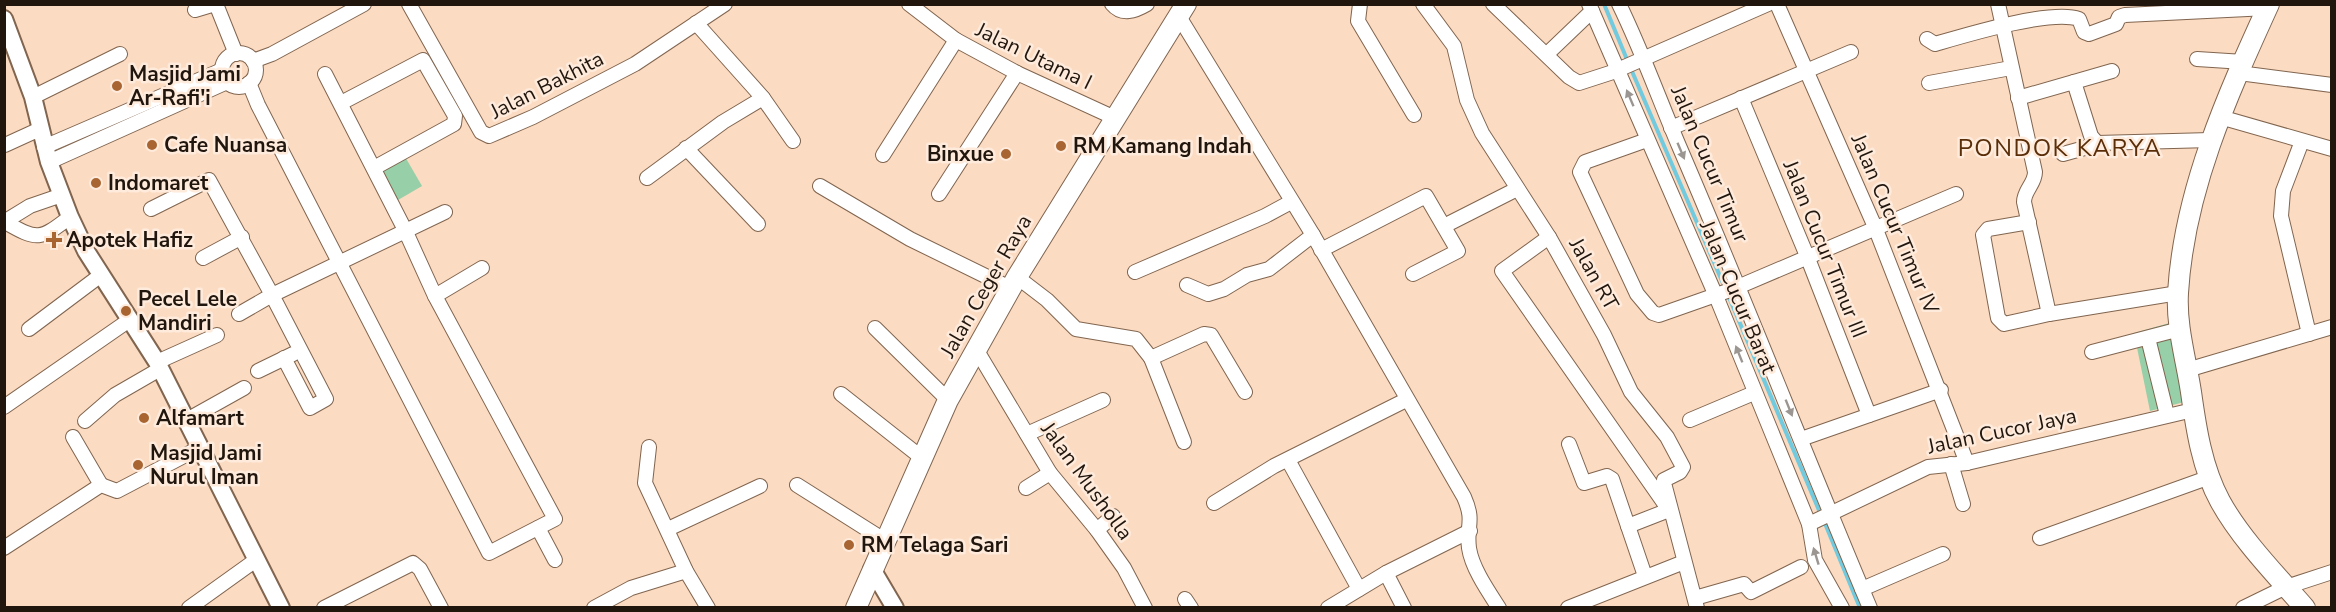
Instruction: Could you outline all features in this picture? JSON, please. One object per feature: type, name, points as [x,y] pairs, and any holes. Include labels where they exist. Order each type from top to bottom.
[{"type":"main road","points":[[2269,6],[2211,140],[2188,219],[2178,293],[2180,329],[2193,410],[2210,477],[2227,513],[2305,608]]},
{"type":"main road","name":"Jalan Ceger Raya","points":[[856,608],[884,540],[948,400],[1015,283],[1182,10]]},
{"type":"street","points":[[47,154],[150,118],[225,76],[232,51],[215,4],[195,10]]},
{"type":"street","points":[[254,64],[364,4]]},
{"type":"street","name":"Jalan Bakhita","points":[[409,4],[481,132],[489,136],[533,117],[636,64],[725,4]]},
{"type":"street","name":"Jalan Utama I","points":[[909,4],[956,40],[1017,73],[1115,118]]},
{"type":"street","points":[[1112,4],[1116,9],[1126,12],[1136,11],[1147,4]]},
{"type":"street","points":[[1360,4],[1358,21],[1414,115]]},
{"type":"street","name":"Jalan RT","points":[[1424,4],[1454,46],[1467,100],[1482,133],[1549,237],[1604,335],[1631,392],[1667,437],[1683,467],[1680,472],[1665,480],[1669,510],[1696,603]]},
{"type":"street","points":[[1493,4],[1569,77],[1579,83],[1620,69],[1768,4]]},
{"type":"street","name":"Jalan Cucur Timur","points":[[1619,4],[1671,128],[1727,291],[1801,439],[1830,515],[1870,608]]},
{"type":"street","name":"Jalan Cucur Timur IV","points":[[1777,4],[1875,227],[1941,390],[1967,463]]},
{"type":"street","points":[[1998,4],[2035,172],[2034,181],[2024,196],[2049,314]]},
{"type":"street","points":[[1927,39],[1935,44],[2002,25],[2064,17],[2079,20],[2084,32],[2089,34],[2116,24],[2119,17],[2125,15],[2269,6]]},
{"type":"street","points":[[1547,54],[1591,8]]},
{"type":"street","name":"Jalan Cucur Barat","points":[[1591,8],[1620,69],[1647,140],[1727,291],[1755,393],[1810,524],[1815,560],[1842,608]]},
{"type":"street","points":[[1182,10],[1291,202],[1313,235],[1406,400],[1464,497],[1471,514],[1469,549],[1485,585],[1499,608]]},
{"type":"street","points":[[4,19],[33,97],[47,154],[70,217],[128,321],[158,365],[281,608]]},
{"type":"street","points":[[696,23],[763,98],[793,141]]},
{"type":"street","points":[[883,155],[956,40]]},
{"type":"street","points":[[225,76],[232,86],[246,85],[255,77],[254,64],[246,55],[232,51]]},
{"type":"street","points":[[1671,128],[1851,52]]},
{"type":"street","points":[[33,97],[120,54]]},
{"type":"street","points":[[2197,59],[2331,85]]},
{"type":"street","points":[[341,103],[423,60],[455,116],[454,124],[374,168]]},
{"type":"street","points":[[1929,83],[2012,68]]},
{"type":"street","points":[[2018,98],[2112,71]]},
{"type":"street","points":[[939,194],[1017,73]]},
{"type":"street","points":[[246,85],[489,553],[555,519],[435,296],[405,230],[325,74]]},
{"type":"street","points":[[47,154],[144,105],[225,76]]},
{"type":"street","points":[[2074,82],[2091,136],[2099,144]]},
{"type":"street","points":[[647,178],[686,148],[763,98]]},
{"type":"street","name":"Jalan Cucur Timur III","points":[[1741,98],[1807,256],[1869,416]]},
{"type":"street","points":[[144,105],[150,118]]},
{"type":"street","points":[[2220,117],[2331,149]]},
{"type":"street","points":[[5,145],[40,129]]},
{"type":"street","points":[[1647,140],[1585,162],[1580,168],[1581,176],[1633,286],[1653,312],[1662,315],[1727,291],[1956,194]]},
{"type":"street","points":[[2063,154],[2099,144],[2211,140]]},
{"type":"street","points":[[2302,141],[2283,191],[2281,216],[2309,334]]},
{"type":"street","points":[[686,148],[758,224]]},
{"type":"street","points":[[151,209],[209,180],[242,237],[326,399],[310,408],[284,358]]},
{"type":"street","points":[[819,186],[910,239],[1015,283],[1047,300],[1076,329],[1136,339],[1150,358],[1184,442]]},
{"type":"street","points":[[1444,226],[1517,189]]},
{"type":"street","points":[[62,195],[30,206],[5,222],[28,236],[46,235],[70,217]]},
{"type":"street","points":[[1321,250],[1426,195],[1458,250],[1413,274]]},
{"type":"street","points":[[1135,272],[1265,216],[1291,202]]},
{"type":"street","points":[[239,314],[272,295],[445,212]]},
{"type":"street","points":[[2029,222],[1988,229],[1983,236],[1998,318],[2004,324],[2013,324],[2049,314],[2178,293]]},
{"type":"street","points":[[1187,285],[1208,294],[1224,289],[1247,275],[1269,268],[1313,235]]},
{"type":"street","points":[[203,258],[242,237]]},
{"type":"street","points":[[1549,237],[1502,272],[1669,510],[1628,526]]},
{"type":"street","points":[[435,296],[482,268]]},
{"type":"street","points":[[29,329],[101,275]]},
{"type":"street","points":[[4,407],[128,321]]},
{"type":"street","points":[[875,328],[948,400]]},
{"type":"street","points":[[2187,370],[2331,328]]},
{"type":"street","points":[[2092,352],[2180,329]]},
{"type":"street","points":[[1150,358],[1204,334],[1211,334],[1245,392]]},
{"type":"street","points":[[85,421],[115,395],[158,365],[217,335]]},
{"type":"street","points":[[2148,338],[2167,415]]},
{"type":"street","name":"Jalan Musholla","points":[[976,349],[1050,473],[1097,530],[1124,568],[1145,608]]},
{"type":"street","points":[[258,371],[300,350]]},
{"type":"street","points":[[185,421],[244,388]]},
{"type":"street","points":[[1801,439],[1941,390]]},
{"type":"street","points":[[1689,420],[1755,393]]},
{"type":"street","points":[[842,394],[922,458]]},
{"type":"street","points":[[1027,434],[1103,400]]},
{"type":"street","points":[[1214,503],[1288,460],[1406,400]]},
{"type":"street","name":"Jalan Cucor Jaya","points":[[1810,524],[1928,467],[1967,463],[2193,410]]},
{"type":"street","points":[[73,437],[101,485],[117,491],[199,448]]},
{"type":"street","points":[[1569,444],[1584,483],[1607,476],[1612,479],[1645,576]]},
{"type":"street","points":[[649,447],[645,483],[686,571],[708,608]]},
{"type":"street","points":[[1288,460],[1359,589]]},
{"type":"street","points":[[1952,464],[1963,504]]},
{"type":"street","points":[[1026,488],[1050,473]]},
{"type":"street","points":[[2040,538],[2210,477]]},
{"type":"street","points":[[4,548],[101,485]]},
{"type":"street","points":[[797,485],[884,540]]},
{"type":"street","points":[[668,529],[760,486]]},
{"type":"street","points":[[1097,530],[1113,516]]},
{"type":"street","points":[[538,528],[555,560]]},
{"type":"street","points":[[1328,608],[1386,573],[1470,531]]},
{"type":"street","points":[[1862,589],[1943,554]]},
{"type":"street","points":[[189,608],[256,560]]},
{"type":"street","points":[[1568,608],[1684,562]]},
{"type":"street","points":[[324,608],[413,563],[420,569],[441,608]]},
{"type":"street","points":[[1696,603],[1744,584],[1751,592],[1801,567]]},
{"type":"street","points":[[872,569],[895,608]]},
{"type":"street","points":[[594,608],[631,588],[686,571]]},
{"type":"street","points":[[2243,608],[2286,587],[2331,572]]},
{"type":"street","points":[[1386,573],[1404,608]]},
{"type":"green space","points":[[404,155],[422,186],[398,200],[380,168]]},
{"type":"green space","points":[[2173,322],[2188,401],[2150,411],[2134,333]]},
{"type":"waterway","points":[[1604,4],[1628,62]]},
{"type":"waterway","points":[[1631,69],[1725,288]]},
{"type":"waterway","points":[[1728,295],[1821,515]]},
{"type":"waterway","points":[[1824,521],[1860,608]]},
{"type":"place","name":"Masjid Jami Ar-Rafi'i","points":[[117,86]]},
{"type":"place","name":"Cafe Nuansa","points":[[152,145]]},
{"type":"place","name":"RM Kamang Indah","points":[[1061,146]]},
{"type":"place","name":"Binxue","points":[[1006,154]]},
{"type":"place","name":"Indomaret","points":[[96,183]]},
{"type":"place","name":"Apotek Hafiz","points":[[54,240]]},
{"type":"place","name":"Pecel Lele Mandiri","points":[[126,311]]},
{"type":"place","name":"Alfamart","points":[[144,418]]},
{"type":"place","name":"Masjid Jami Nurul Iman","points":[[138,465]]},
{"type":"place","name":"RM Telaga Sari","points":[[849,545]]},
{"type":"district","name":"PONDOK KARYA","points":[[2060,148]]}]
